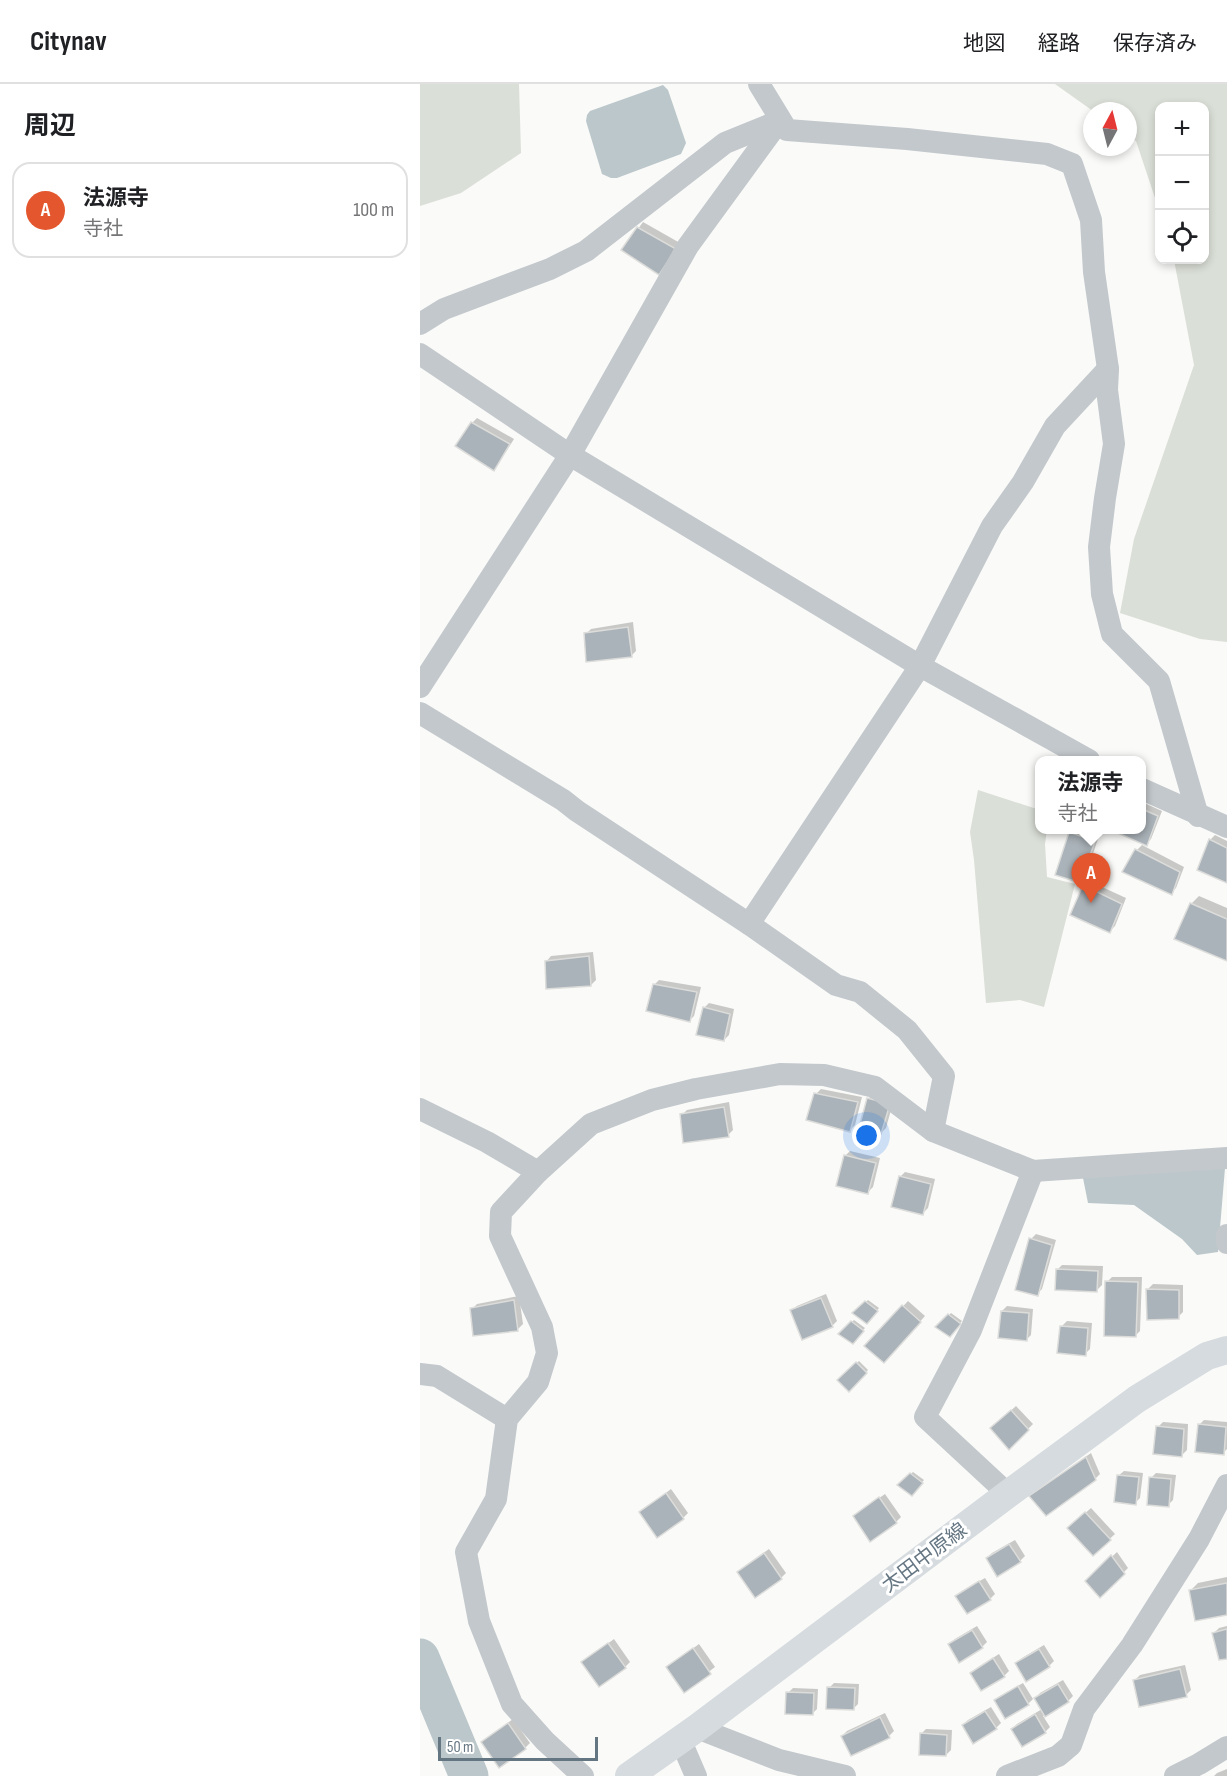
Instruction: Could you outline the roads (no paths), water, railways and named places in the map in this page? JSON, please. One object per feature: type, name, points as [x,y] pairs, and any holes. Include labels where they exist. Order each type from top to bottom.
[{"type":"main road","name":"太田中原線","points":[[629,1776],[689,1734],[1137,1399],[1207,1356],[1227,1350]]},
{"type":"street","points":[[759,84],[787,130],[907,139],[1047,154],[1072,164],[1091,220],[1094,272],[1108,369],[1107,390],[1114,444],[1099,547],[1102,594],[1112,634],[1160,681],[1198,816]]},
{"type":"street","points":[[420,324],[444,309],[550,269],[586,251],[725,143],[780,120]]},
{"type":"street","points":[[420,687],[570,455],[688,246],[780,120]]},
{"type":"street","points":[[420,354],[570,455],[920,666],[1082,756]]},
{"type":"street","points":[[749,924],[920,666],[992,526],[1023,482],[1055,426],[1108,369]]},
{"type":"street","points":[[420,713],[563,800],[586,818],[749,924],[836,985],[860,992],[907,1030],[944,1076],[933,1131]]},
{"type":"street","points":[[1146,791],[1227,827]]},
{"type":"street","points":[[583,1776],[545,1741],[512,1704],[479,1621],[466,1552],[496,1499],[507,1419],[538,1382],[547,1353],[542,1327],[500,1236],[501,1212],[538,1172],[591,1124],[651,1101],[696,1089],[780,1074],[824,1075],[875,1087],[933,1131],[1033,1171],[1227,1158]]},
{"type":"street","points":[[420,1109],[487,1142],[538,1172]]},
{"type":"street","points":[[1008,1494],[925,1417],[971,1330],[1033,1171]]},
{"type":"street","points":[[1227,1235],[1227,1243]]},
{"type":"street","points":[[420,1374],[436,1376],[507,1419]]},
{"type":"street","points":[[1007,1776],[1061,1766],[1084,1709],[1132,1645],[1199,1539],[1227,1485]]},
{"type":"street","points":[[696,1776],[689,1734],[845,1776]]},
{"type":"street","points":[[1175,1776],[1227,1747]]},
{"type":"waterway","points":[[420,1658],[469,1776]]},
{"type":"place","name":"法源寺","points":[[1091,903]]}]
